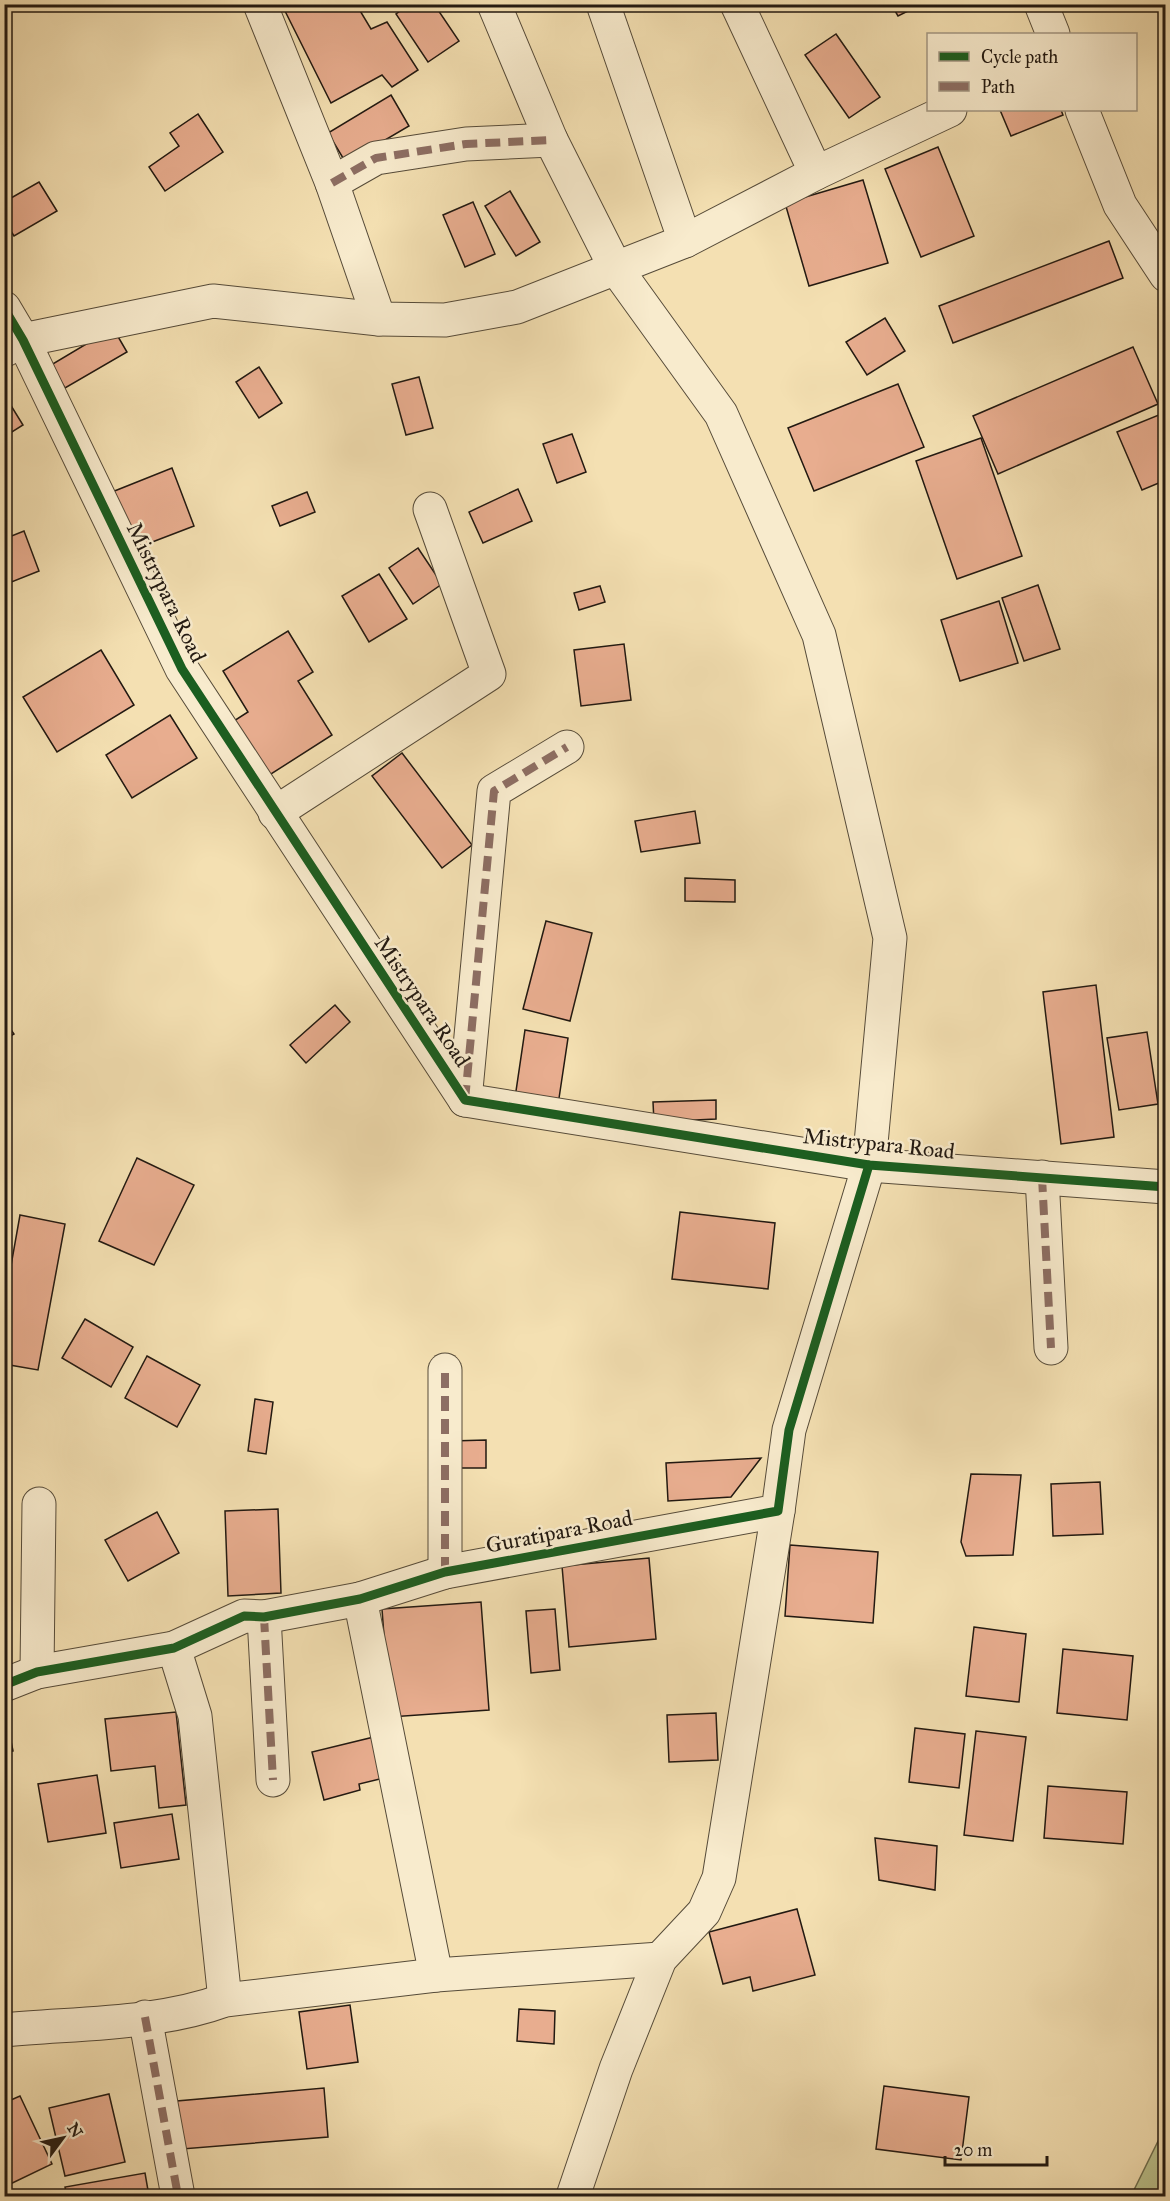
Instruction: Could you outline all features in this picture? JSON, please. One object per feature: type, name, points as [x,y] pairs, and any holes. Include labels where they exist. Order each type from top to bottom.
[{"type":"street","points":[[260,4],[332,183],[379,318]]},
{"type":"street","points":[[494,4],[551,140],[615,267],[721,414],[819,635],[890,938],[869,1165],[789,1430],[719,1878],[704,1912],[660,1959],[616,2069],[573,2196]]},
{"type":"street","points":[[603,4],[685,241]]},
{"type":"street","points":[[737,4],[816,173]]},
{"type":"street","points":[[1041,4],[1053,33]]},
{"type":"street","points":[[14,345],[213,301],[379,318],[445,320],[517,308],[685,241],[816,173],[948,111]]},
{"type":"street","points":[[1083,111],[1120,205],[1166,275]]},
{"type":"street","points":[[332,183],[376,158],[466,144],[551,140]]},
{"type":"street","name":"Mistrypara Road","points":[[4,308],[14,345],[182,669],[465,1100],[869,1165],[1166,1187]]},
{"type":"street","points":[[275,813],[489,674],[430,509]]},
{"type":"street","points":[[465,1100],[494,791],[567,747]]},
{"type":"street","points":[[1042,1177],[1051,1348]]},
{"type":"street","points":[[445,1370],[445,1572]]},
{"type":"street","points":[[37,1672],[39,1504]]},
{"type":"street","name":"Guratipara Road","points":[[4,1685],[37,1672],[174,1648],[244,1616],[264,1617],[360,1599],[445,1572],[778,1511]]},
{"type":"street","points":[[360,1599],[436,1975]]},
{"type":"street","points":[[264,1617],[273,1780]]},
{"type":"street","points":[[174,1648],[195,1716],[225,2001]]},
{"type":"street","points":[[4,2030],[145,2017],[203,2008],[225,2001],[436,1975],[660,1959]]},
{"type":"street","points":[[145,2017],[178,2196]]},
{"type":"green space","points":[[1165,2127],[1165,2196],[1131,2196]]},
{"type":"building","points":[[295,4],[356,4],[371,29],[387,22],[418,70],[392,87],[382,75],[331,103],[285,11]]},
{"type":"building","points":[[410,4],[434,4],[459,41],[428,62],[396,14]]},
{"type":"building","points":[[891,4],[922,4],[898,16]]},
{"type":"building","points":[[836,34],[880,97],[849,118],[805,55]]},
{"type":"building","points":[[391,95],[409,126],[346,163],[328,133]]},
{"type":"building","points":[[1000,111],[1061,111],[1063,115],[1011,136]]},
{"type":"building","points":[[198,114],[223,152],[165,191],[149,167],[179,146],[170,133]]},
{"type":"building","points":[[938,147],[974,236],[921,257],[885,169]]},
{"type":"building","points":[[863,180],[888,263],[809,286],[785,203]]},
{"type":"building","points":[[39,182],[57,211],[14,236],[4,220],[4,202]]},
{"type":"building","points":[[510,191],[540,242],[516,256],[485,206]]},
{"type":"building","points":[[473,202],[495,254],[465,267],[443,215]]},
{"type":"building","points":[[1109,241],[1123,278],[953,343],[939,306]]},
{"type":"building","points":[[885,318],[905,351],[867,375],[846,342]]},
{"type":"building","points":[[113,328],[127,352],[65,388],[51,365]]},
{"type":"building","points":[[1133,347],[1158,404],[998,474],[973,416]]},
{"type":"building","points":[[259,367],[282,403],[259,418],[236,382]]},
{"type":"building","points":[[419,377],[433,428],[406,435],[392,384]]},
{"type":"building","points":[[898,384],[924,447],[814,491],[788,428]]},
{"type":"building","points":[[10,404],[23,425],[4,437],[4,408]]},
{"type":"building","points":[[1166,412],[1166,480],[1142,490],[1117,432]]},
{"type":"building","points":[[572,434],[586,472],[557,483],[543,444]]},
{"type":"building","points":[[981,438],[1022,556],[957,579],[916,461]]},
{"type":"building","points":[[172,468],[194,526],[134,549],[112,492]]},
{"type":"building","points":[[518,489],[532,521],[483,543],[469,512]]},
{"type":"building","points":[[307,492],[315,512],[280,526],[272,506]]},
{"type":"building","points":[[24,531],[39,571],[4,585],[4,539]]},
{"type":"building","points":[[418,548],[442,584],[413,604],[389,568]]},
{"type":"building","points":[[379,574],[407,619],[369,642],[342,596]]},
{"type":"building","points":[[1038,585],[1060,649],[1024,661],[1002,598]]},
{"type":"building","points":[[600,586],[605,602],[579,610],[574,593]]},
{"type":"building","points":[[999,601],[1018,663],[960,681],[941,620]]},
{"type":"building","points":[[288,631],[313,672],[298,681],[332,735],[260,781],[226,726],[248,712],[223,671]]},
{"type":"building","points":[[624,644],[631,700],[581,706],[574,650]]},
{"type":"building","points":[[101,650],[134,705],[57,752],[23,697]]},
{"type":"building","points":[[170,715],[197,758],[132,798],[106,755]]},
{"type":"building","points":[[402,753],[472,845],[442,868],[372,776]]},
{"type":"building","points":[[695,811],[700,843],[641,852],[635,821]]},
{"type":"building","points":[[685,878],[735,880],[735,902],[685,901]]},
{"type":"building","points":[[546,921],[592,933],[570,1021],[523,1009]]},
{"type":"building","points":[[1096,985],[1114,1137],[1061,1144],[1043,992]]},
{"type":"building","points":[[335,1005],[350,1022],[306,1063],[290,1045]]},
{"type":"building","points":[[4,1020],[14,1034],[4,1040]]},
{"type":"building","points":[[525,1030],[568,1038],[558,1105],[515,1098]]},
{"type":"building","points":[[1147,1032],[1158,1104],[1119,1110],[1107,1038]]},
{"type":"building","points":[[716,1100],[716,1119],[654,1122],[653,1102]]},
{"type":"building","points":[[137,1158],[194,1185],[154,1265],[99,1241]]},
{"type":"building","points":[[680,1212],[775,1223],[768,1289],[672,1279]]},
{"type":"building","points":[[20,1215],[65,1224],[38,1370],[4,1364],[4,1305]]},
{"type":"building","points":[[85,1319],[133,1347],[111,1387],[62,1358]]},
{"type":"building","points":[[147,1356],[200,1385],[177,1427],[125,1398]]},
{"type":"building","points":[[255,1399],[273,1402],[266,1454],[248,1451]]},
{"type":"building","points":[[486,1440],[486,1468],[452,1468],[451,1441]]},
{"type":"building","points":[[761,1458],[731,1497],[668,1501],[666,1463]]},
{"type":"building","points":[[971,1474],[1021,1475],[1013,1555],[966,1556],[961,1542]]},
{"type":"building","points":[[1100,1482],[1103,1534],[1053,1536],[1051,1484]]},
{"type":"building","points":[[278,1509],[281,1593],[228,1596],[225,1511]]},
{"type":"building","points":[[157,1512],[179,1553],[128,1581],[105,1540]]},
{"type":"building","points":[[790,1545],[878,1552],[873,1623],[785,1616]]},
{"type":"building","points":[[649,1558],[656,1639],[569,1647],[562,1566]]},
{"type":"building","points":[[481,1602],[489,1710],[390,1717],[382,1609]]},
{"type":"building","points":[[555,1609],[560,1670],[531,1673],[526,1611]]},
{"type":"building","points":[[974,1627],[1026,1634],[1019,1702],[966,1696]]},
{"type":"building","points":[[1063,1649],[1133,1656],[1127,1720],[1057,1713]]},
{"type":"building","points":[[4,1707],[13,1751],[4,1753]]},
{"type":"building","points":[[176,1712],[186,1805],[159,1808],[155,1766],[111,1771],[105,1719]]},
{"type":"building","points":[[716,1713],[718,1760],[669,1762],[667,1715]]},
{"type":"building","points":[[915,1728],[965,1734],[959,1788],[909,1782]]},
{"type":"building","points":[[976,1731],[1026,1737],[1013,1841],[964,1835]]},
{"type":"building","points":[[378,1736],[388,1777],[359,1784],[360,1790],[324,1800],[312,1752]]},
{"type":"building","points":[[97,1775],[106,1833],[48,1842],[38,1784]]},
{"type":"building","points":[[1048,1786],[1127,1792],[1123,1844],[1044,1838]]},
{"type":"building","points":[[172,1814],[179,1859],[121,1868],[114,1823]]},
{"type":"building","points":[[875,1838],[937,1846],[935,1890],[879,1880]]},
{"type":"building","points":[[797,1909],[815,1975],[753,1991],[750,1977],[723,1984],[709,1932]]},
{"type":"building","points":[[350,2005],[358,2062],[307,2069],[299,2012]]},
{"type":"building","points":[[519,2009],[555,2011],[554,2044],[517,2041]]},
{"type":"building","points":[[884,2086],[969,2097],[961,2160],[876,2149]]},
{"type":"building","points":[[324,2088],[328,2137],[182,2149],[177,2101]]},
{"type":"building","points":[[109,2094],[125,2162],[65,2176],[49,2108]]},
{"type":"building","points":[[20,2096],[52,2164],[4,2187],[4,2103]]},
{"type":"building","points":[[145,2173],[149,2196],[67,2196],[65,2187]]},
{"type":"marked path","points":[[332,183],[376,158],[466,144],[551,140]]},
{"type":"marked path","points":[[465,1100],[494,791],[567,747]]},
{"type":"marked path","points":[[1042,1177],[1051,1348]]},
{"type":"marked path","points":[[445,1370],[445,1572]]},
{"type":"marked path","points":[[264,1617],[273,1780]]},
{"type":"marked path","points":[[145,2017],[178,2196]]},
{"type":"cycle path","points":[[4,308],[23,340],[182,669],[465,1100],[869,1165],[1166,1187]]},
{"type":"cycle path","points":[[4,1685],[37,1672],[174,1648],[244,1616],[264,1617],[360,1599],[445,1572],[778,1511],[789,1430],[869,1165]]}]
